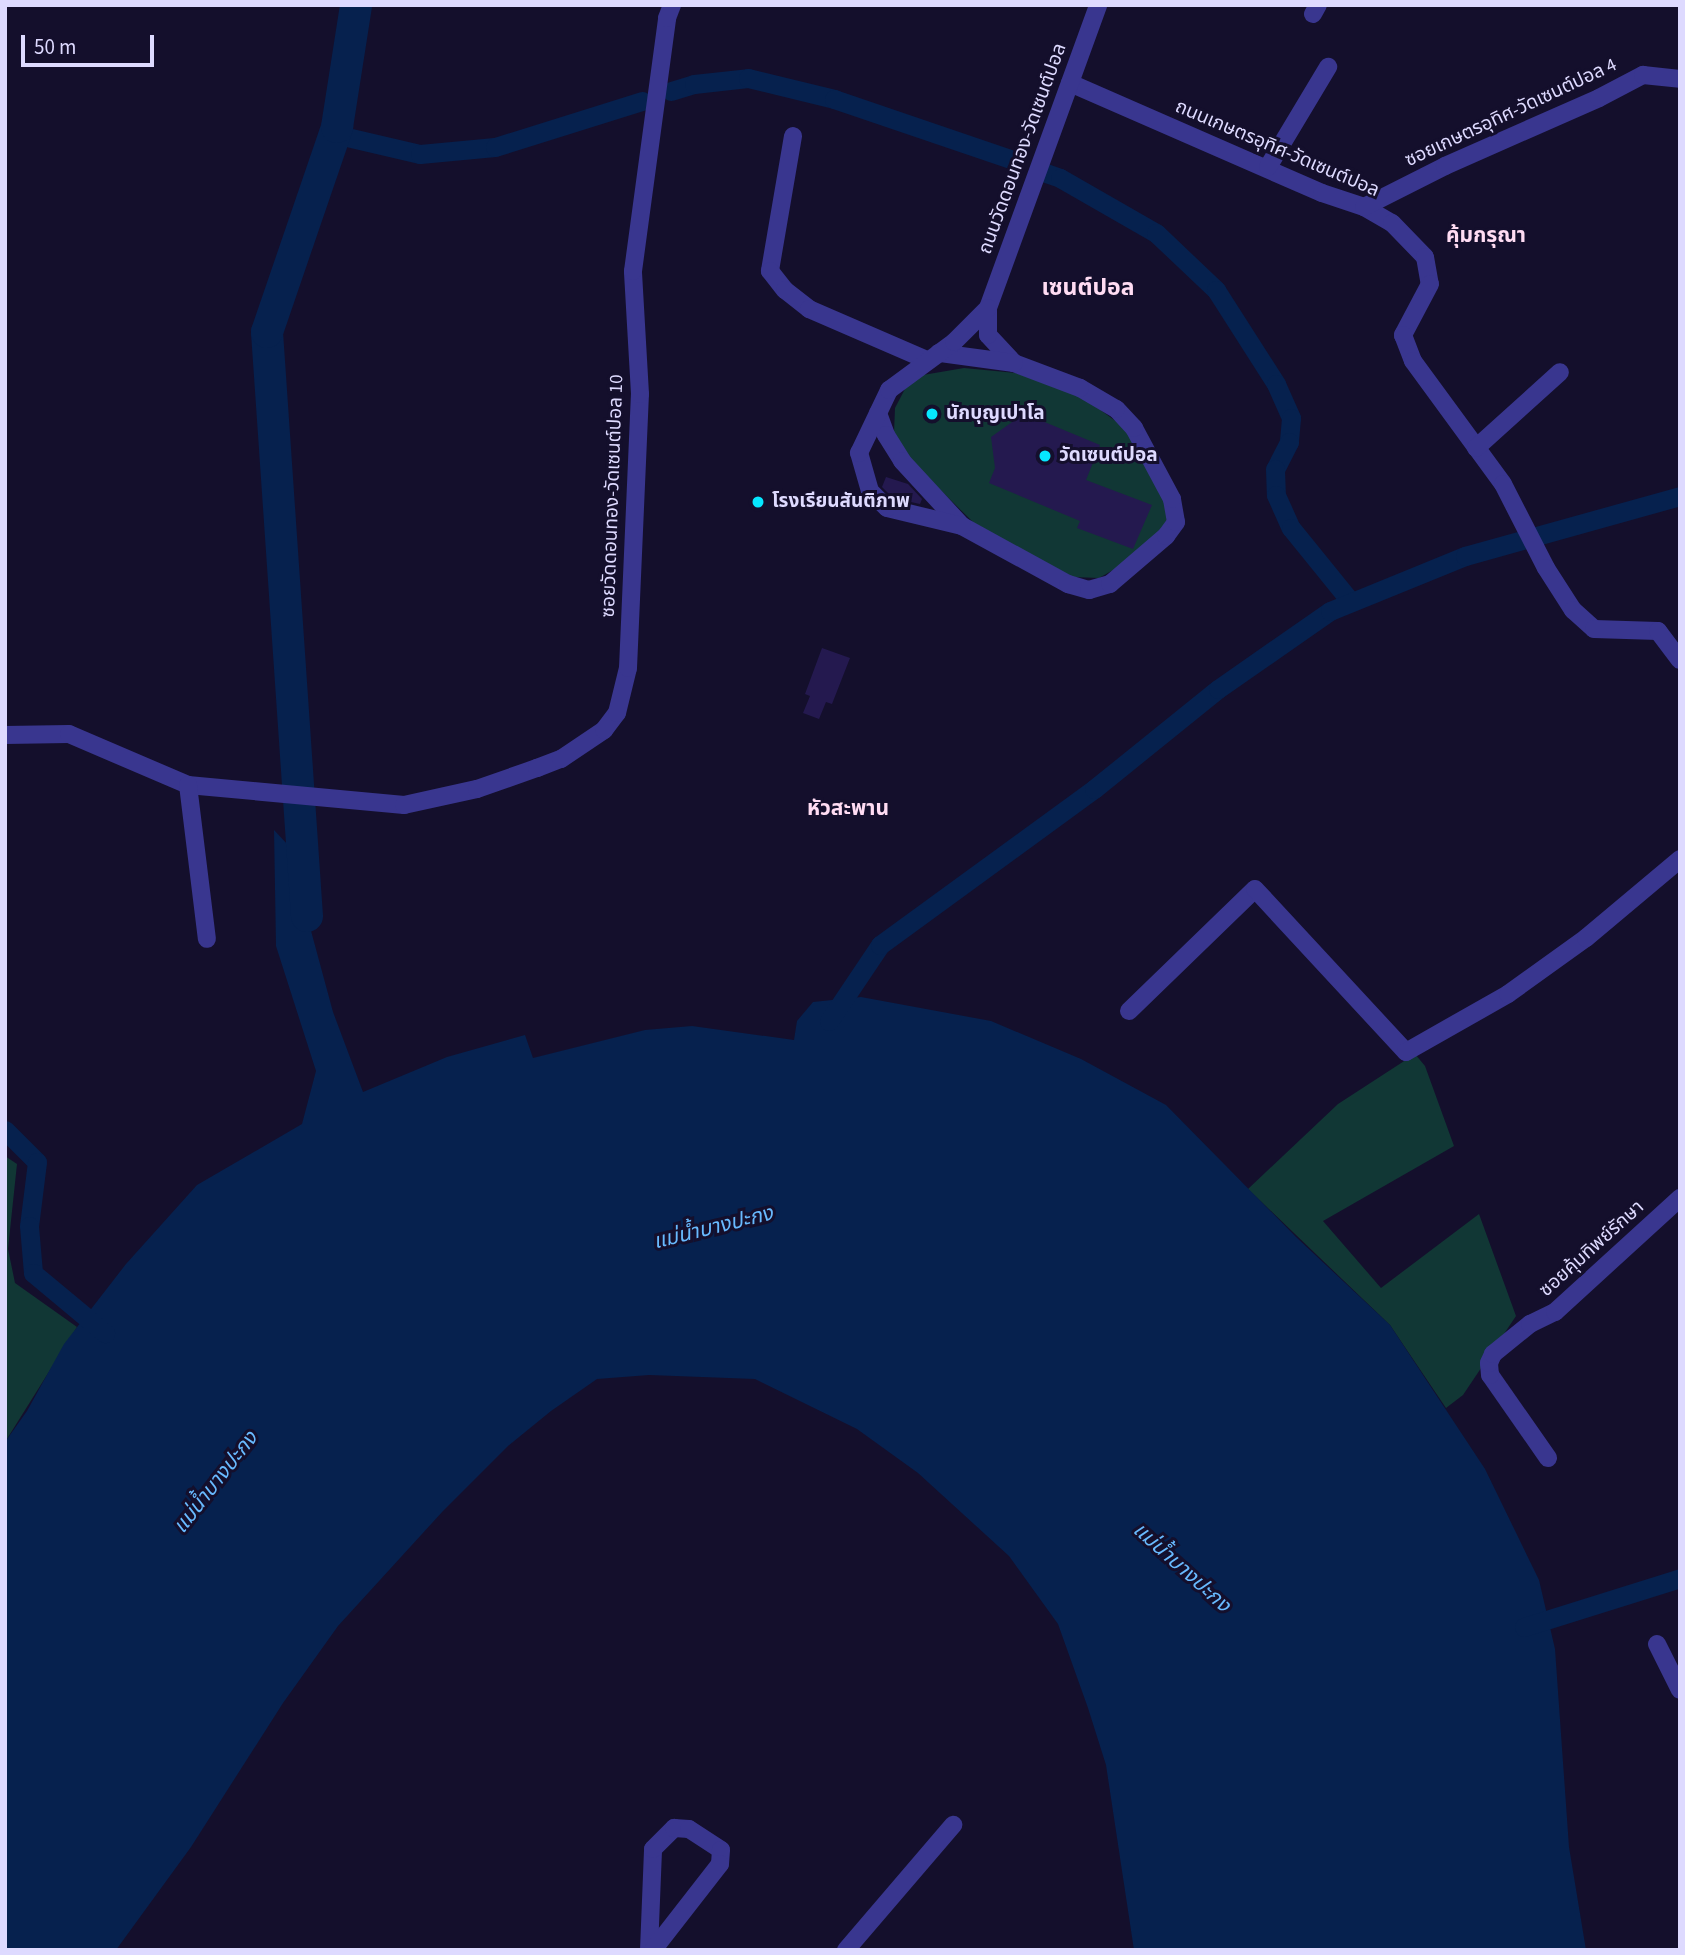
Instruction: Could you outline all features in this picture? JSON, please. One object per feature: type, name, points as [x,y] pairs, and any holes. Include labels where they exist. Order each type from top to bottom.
[{"type":"street","name":"ซอยวัดดอนทอง-วัดเซนต์ปอล 10","points":[[5,736],[69,734],[188,785],[365,804],[404,805],[477,789],[537,768],[587,744],[604,730],[617,713],[628,668],[640,394],[633,271],[667,18],[672,5]]},
{"type":"street","name":"ถนนวัดดอนทอง-วัดเซนต์ปอล","points":[[988,307],[1098,5]]},
{"type":"street","points":[[1268,167],[1328,66]]},
{"type":"street","name":"ซอยเกษตรอุทิศ-วัดเซนต์ปอล 4","points":[[1364,207],[1445,166],[1599,98],[1643,75],[1680,79]]},
{"type":"street","name":"ถนนเกษตรอุทิศ-วัดเซนต์ปอล","points":[[1070,83],[1268,167],[1322,193],[1364,207],[1392,223],[1425,257],[1430,284],[1403,335],[1413,360],[1503,484],[1546,568],[1573,610],[1594,629],[1658,631],[1680,660]]},
{"type":"street","points":[[793,136],[770,271],[785,290],[809,309],[933,356],[1014,363],[1080,388],[1116,409],[1134,428],[1172,499],[1176,522],[1137,563],[1110,584],[1089,590],[1068,584],[962,526],[887,508],[870,491],[859,453],[889,390],[933,356],[988,307]]},
{"type":"street","points":[[988,307],[988,335],[1014,363]]},
{"type":"street","points":[[1476,448],[1560,372]]},
{"type":"street","points":[[878,412],[886,435],[902,461],[962,526]]},
{"type":"street","points":[[188,785],[206,939]]},
{"type":"street","points":[[1129,1011],[1255,890],[1406,1052],[1518,987],[1586,939],[1680,859]]},
{"type":"street","name":"ซอยคุ้มทิพย์รักษา","points":[[1548,1458],[1490,1375],[1489,1363],[1493,1354],[1531,1324],[1555,1312],[1680,1198]]},
{"type":"street","points":[[1657,1644],[1680,1690]]},
{"type":"street","points":[[846,1950],[953,1825]]},
{"type":"street","points":[[674,1828],[689,1829],[721,1850],[720,1864],[651,1950],[653,1849],[674,1828]]},
{"type":"green space","points":[[964,368],[1016,373],[1077,393],[1128,430],[1167,501],[1169,517],[1156,537],[1129,561],[1099,578],[1073,577],[977,526],[912,462],[894,433],[895,408],[906,387],[923,375]]},
{"type":"green space","points":[[1415,1054],[1425,1066],[1454,1146],[1323,1221],[1381,1288],[1479,1214],[1516,1316],[1463,1395],[1446,1408],[1390,1325],[1248,1189],[1338,1104]]},
{"type":"green space","points":[[5,1156],[17,1164],[8,1249],[15,1283],[77,1327],[5,1442]]},
{"type":"water","name":"แม่น้ำบางปะกง","points":[[274,830],[304,862],[307,916],[333,1012],[363,1092],[447,1057],[525,1035],[533,1058],[645,1030],[692,1026],[794,1040],[797,1021],[813,1002],[861,997],[991,1021],[1081,1059],[1166,1105],[1296,1237],[1390,1325],[1485,1469],[1539,1580],[1555,1649],[1569,1847],[1586,1950],[1134,1950],[1106,1765],[1088,1708],[1058,1624],[1009,1556],[918,1473],[857,1429],[755,1379],[649,1375],[597,1379],[551,1411],[508,1446],[443,1511],[338,1626],[283,1703],[191,1847],[116,1950],[5,1950],[5,1442],[27,1411],[64,1344],[126,1264],[197,1185],[302,1124],[316,1071],[276,946]]},
{"type":"building","name":"วัดเซนต์ปอล","points":[[1018,411],[1100,445],[1086,480],[1152,505],[1133,549],[1077,528],[1080,521],[989,483],[995,468],[991,437],[1015,420]]},
{"type":"building","points":[[886,477],[908,484],[922,499],[920,504],[893,498],[882,487]]},
{"type":"building","points":[[822,648],[850,658],[832,704],[826,702],[819,719],[803,713],[810,696],[805,694]]},
{"type":"waterway","points":[[307,916],[267,332],[337,127],[356,5]]},
{"type":"waterway","points":[[671,91],[694,84],[748,78],[834,99],[1016,161]]},
{"type":"waterway","points":[[334,134],[420,154],[495,147],[642,101]]},
{"type":"waterway","points":[[1043,172],[1060,178],[1156,233],[1216,290],[1276,384],[1291,418],[1289,442],[1275,469],[1276,495],[1291,528],[1351,602]]},
{"type":"waterway","points":[[829,1021],[880,945],[1094,789],[1218,689],[1330,611],[1465,556],[1680,496]]},
{"type":"waterway","points":[[5,1130],[37,1162],[29,1226],[33,1273],[105,1333]]},
{"type":"waterway","points":[[1524,1627],[1680,1578]]},
{"type":"place","name":"นักบุญเปาโล","points":[[932,414]]},
{"type":"place","name":"วัดเซนต์ปอล","points":[[1045,456]]},
{"type":"place","name":"โรงเรียนสันติภาพ","points":[[758,502]]},
{"type":"district","name":"คุ้มกรุณา","points":[[1486,235]]},
{"type":"district","name":"เซนต์ปอล","points":[[1088,288]]},
{"type":"district","name":"หัวสะพาน","points":[[848,808]]}]
